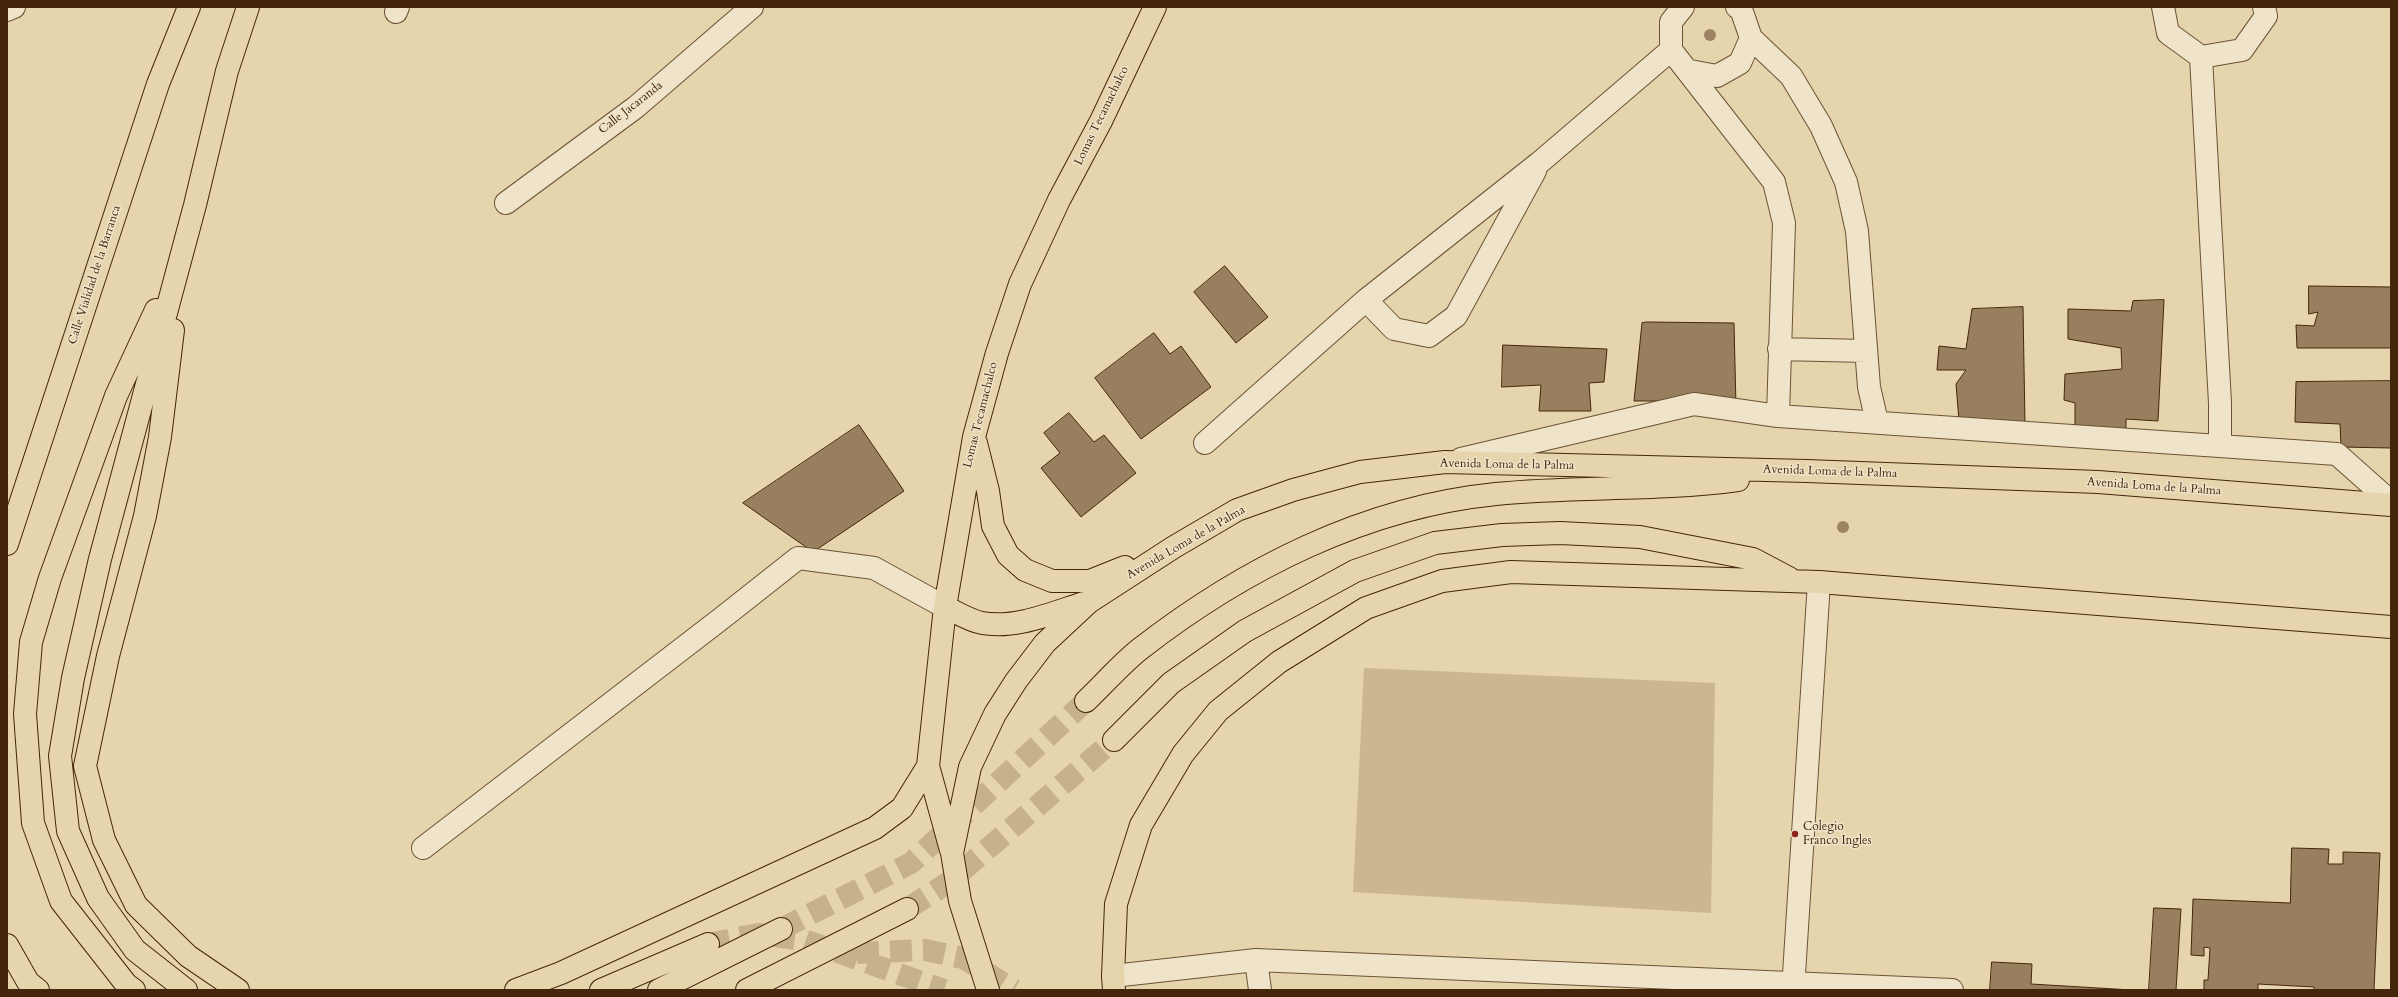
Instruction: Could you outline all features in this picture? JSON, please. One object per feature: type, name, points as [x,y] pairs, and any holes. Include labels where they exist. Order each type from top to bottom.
[{"type":"main road","name":"Calle Vialidad de la Barranca","points":[[7,544],[158,84],[189,7]]},
{"type":"main road","points":[[186,990],[135,950],[98,898],[68,831],[60,756],[73,678],[100,559],[181,255],[227,71],[248,7]]},
{"type":"main road","name":"Lomas Tecamachalco","points":[[952,853],[928,766],[945,607],[974,437],[996,353],[1020,284],[1059,200],[1102,120],[1155,7]]},
{"type":"main road","points":[[134,990],[126,984],[61,900],[33,823],[25,714],[31,642],[50,578],[116,396],[181,255]]},
{"type":"main road","points":[[181,255],[160,437],[145,516],[108,656],[85,766],[104,840],[136,905],[188,956],[238,990]]},
{"type":"main road","points":[[974,437],[988,491],[993,526],[1008,555],[1025,570],[1052,581],[1090,581],[1174,547]]},
{"type":"main road","name":"Avenida Loma de la Palma","points":[[988,990],[960,901],[952,853],[970,768],[995,714],[1016,680],[1045,643],[1089,602],[1174,547],[1237,510],[1293,490],[1360,472],[1445,462],[1807,471],[2098,482],[2391,505]]},
{"type":"main road","points":[[1086,701],[1139,650],[1221,591],[1284,556],[1343,532],[1422,507],[1495,494],[1696,485],[1807,471]]},
{"type":"main road","points":[[1114,740],[1171,683],[1245,631],[1355,570],[1435,543],[1502,535],[1545,534],[1640,537],[1753,559],[1793,581]]},
{"type":"main road","points":[[1114,983],[1116,904],[1141,825],[1183,754],[1218,711],[1279,662],[1366,608],[1442,581],[1511,572],[1819,582],[2391,627]]},
{"type":"main road","points":[[945,607],[980,623],[996,624],[1021,622],[1089,602]]},
{"type":"main road","points":[[516,990],[561,973],[875,828],[902,808],[928,766]]},
{"type":"main road","points":[[746,990],[907,909]]},
{"type":"main road","points":[[659,990],[781,929]]},
{"type":"main road","points":[[601,990],[708,944]]},
{"type":"main road","points":[[7,945],[28,982],[38,990]]},
{"type":"main road","points":[[786,970],[857,953]]},
{"type":"street","points":[[7,10],[14,7]]},
{"type":"street","name":"Calle Jacaranda","points":[[506,203],[636,107],[752,7]]},
{"type":"street","points":[[1683,7],[1670,22],[1671,50],[1690,71],[1774,182],[1784,223],[1778,416]]},
{"type":"street","points":[[2163,7],[2168,33],[2201,57],[2242,50],[2266,16],[2264,7]]},
{"type":"street","points":[[1740,8],[1751,38],[1791,76],[1822,126],[1846,182],[1857,230],[1869,387],[1877,422]]},
{"type":"street","points":[[1690,71],[1716,76],[1740,63],[1751,38]]},
{"type":"street","points":[[1205,443],[1366,300],[1539,163],[1671,50]]},
{"type":"street","points":[[2201,57],[2220,403],[2220,445]]},
{"type":"street","points":[[1366,300],[1394,329],[1429,336],[1456,316],[1539,163]]},
{"type":"street","points":[[1779,349],[1866,351]]},
{"type":"street","points":[[1445,462],[1694,404],[1778,416],[2337,454],[2391,502]]},
{"type":"street","points":[[423,848],[798,558],[874,568],[945,607]]},
{"type":"street","points":[[1794,987],[1819,582]]},
{"type":"street","points":[[1114,983],[1256,960],[1570,982],[1952,990]]},
{"type":"street","points":[[1256,960],[1260,990]]},
{"type":"shaded area","points":[[1364,668],[1715,683],[1711,913],[1353,892]]},
{"type":"building","points":[[1225,266],[1268,317],[1236,343],[1194,292]]},
{"type":"building","points":[[2309,286],[2391,287],[2391,348],[2297,348],[2296,325],[2314,326],[2318,312],[2309,314]]},
{"type":"building","points":[[2164,300],[2158,421],[2126,419],[2126,431],[2075,427],[2075,403],[2064,400],[2065,374],[2122,369],[2121,348],[2068,339],[2068,309],[2131,311],[2133,301]]},
{"type":"building","points":[[2023,307],[2025,425],[1959,421],[1956,384],[1966,370],[1937,370],[1939,346],[1966,349],[1972,309]]},
{"type":"building","points":[[1642,323],[1734,323],[1736,407],[1700,401],[1634,401]]},
{"type":"building","points":[[1154,333],[1170,354],[1181,346],[1211,387],[1141,439],[1095,378]]},
{"type":"building","points":[[1503,345],[1607,349],[1604,382],[1589,383],[1591,411],[1539,411],[1541,385],[1502,387]]},
{"type":"building","points":[[2391,381],[2391,448],[2341,447],[2340,424],[2295,422],[2296,382]]},
{"type":"building","points":[[1069,413],[1094,442],[1104,435],[1136,473],[1081,517],[1041,468],[1060,453],[1044,433]]},
{"type":"building","points":[[859,425],[904,491],[813,552],[743,503]]},
{"type":"building","points":[[2292,848],[2329,849],[2328,864],[2343,864],[2343,852],[2380,853],[2374,990],[2314,990],[2314,987],[2258,984],[2258,990],[2204,990],[2204,980],[2208,980],[2210,948],[2204,947],[2204,956],[2191,955],[2193,899],[2290,903]]},
{"type":"building","points":[[2154,908],[2181,909],[2176,990],[2149,990]]},
{"type":"building","points":[[1992,962],[2032,964],[2031,984],[2132,990],[1990,990]]},
{"type":"tunnel","points":[[781,929],[911,863],[1086,701]]},
{"type":"tunnel","points":[[907,909],[949,882],[1114,740]]},
{"type":"tunnel","points":[[708,944],[758,934],[804,940],[944,990]]},
{"type":"tunnel","points":[[857,953],[925,950],[963,958],[1014,990]]},
{"type":"place","name":"Colegio Franco Ingles","points":[[1795,834]]}]
